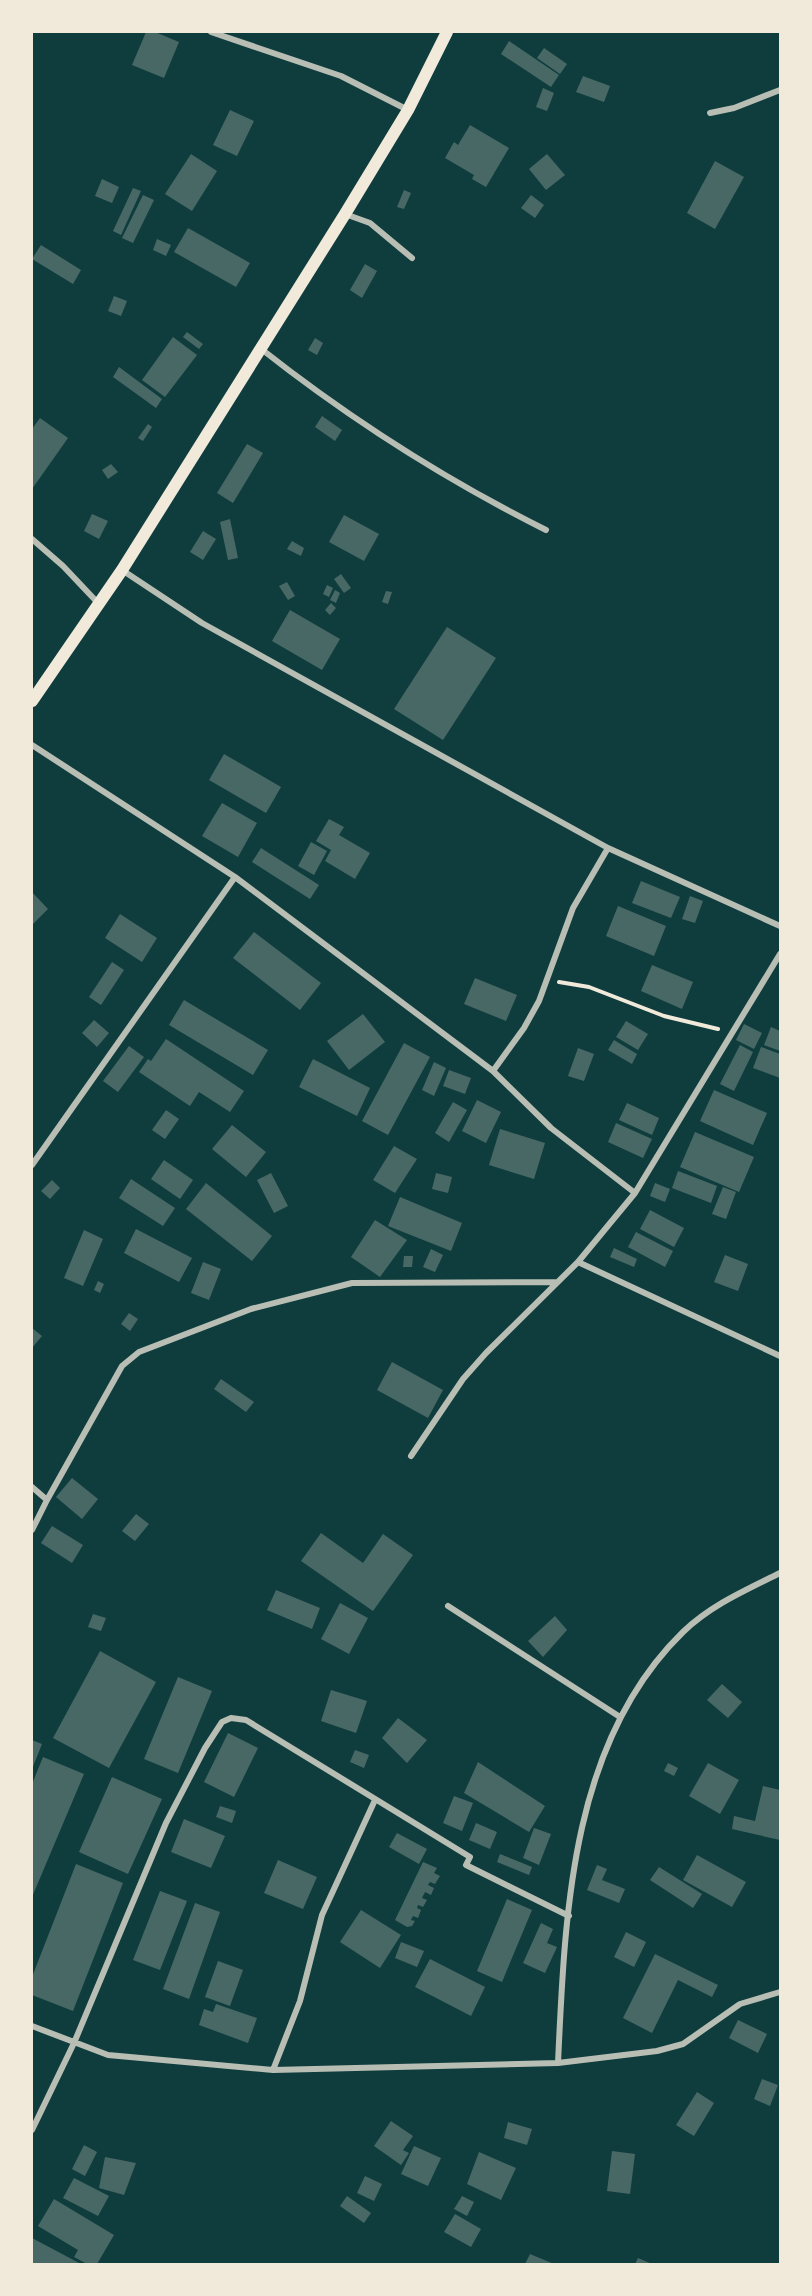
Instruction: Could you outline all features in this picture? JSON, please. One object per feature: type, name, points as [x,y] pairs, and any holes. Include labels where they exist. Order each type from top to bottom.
[{"type":"main road","points":[[32,702],[122,570],[345,214],[408,110],[447,32]]},
{"type":"street","points":[[211,32],[341,76],[408,110]]},
{"type":"street","points":[[710,113],[734,108],[780,90]]},
{"type":"street","points":[[345,214],[370,223],[412,258]]},
{"type":"street","points":[[260,348],[323,398],[402,451],[494,504],[546,530]]},
{"type":"street","points":[[32,539],[63,566],[98,603]]},
{"type":"street","points":[[122,570],[202,623],[608,848],[780,927]]},
{"type":"street","points":[[32,745],[235,877],[492,1071],[551,1128],[635,1193]]},
{"type":"street","points":[[492,1071],[524,1028],[548,980],[573,908],[608,848]]},
{"type":"street","points":[[32,1165],[235,877]]},
{"type":"street","points":[[411,1456],[463,1380],[578,1262],[635,1193],[780,954]]},
{"type":"street","points":[[578,1262],[780,1356]]},
{"type":"street","points":[[32,1530],[122,1366],[139,1352],[251,1309],[352,1283],[557,1282]]},
{"type":"street","points":[[32,1487],[47,1500]]},
{"type":"street","points":[[558,2063],[569,1916],[576,1860],[596,1772],[620,1717],[651,1668],[683,1632],[723,1601],[780,1573]]},
{"type":"street","points":[[448,1606],[620,1717]]},
{"type":"street","points":[[32,2130],[74,2043],[166,1823],[205,1748],[222,1722],[231,1718],[246,1720],[470,1857],[466,1865],[569,1916]]},
{"type":"street","points":[[273,2070],[300,2001],[322,1915],[375,1800]]},
{"type":"street","points":[[32,2026],[108,2055],[273,2070],[558,2063],[657,2051],[683,2044],[740,2004],[771,1992],[780,1992]]},
{"type":"path","points":[[548,980],[589,987],[664,1016],[734,1032]]},
{"type":"building","points":[[146,32],[155,32],[179,42],[164,78],[132,65]]},
{"type":"building","points":[[509,41],[559,75],[551,87],[501,54]]},
{"type":"building","points":[[544,48],[567,64],[560,74],[537,58]]},
{"type":"building","points":[[583,76],[610,86],[604,102],[576,92]]},
{"type":"building","points":[[543,88],[554,93],[547,111],[536,107]]},
{"type":"building","points":[[230,110],[254,121],[237,156],[213,145]]},
{"type":"building","points":[[470,125],[509,148],[486,187],[472,179],[474,175],[445,158],[454,142],[458,145]]},
{"type":"building","points":[[191,154],[217,171],[192,211],[165,194]]},
{"type":"building","points":[[547,154],[565,175],[546,190],[529,169]]},
{"type":"building","points":[[715,161],[744,177],[715,229],[687,213]]},
{"type":"building","points":[[102,179],[119,187],[112,203],[95,196]]},
{"type":"building","points":[[133,188],[141,191],[121,235],[113,231]]},
{"type":"building","points":[[404,190],[411,193],[404,209],[397,207]]},
{"type":"building","points":[[143,195],[154,200],[133,243],[122,238]]},
{"type":"building","points":[[531,195],[544,205],[535,218],[521,208]]},
{"type":"building","points":[[188,228],[250,263],[236,287],[174,252]]},
{"type":"building","points":[[157,239],[171,245],[166,256],[153,250]]},
{"type":"building","points":[[41,245],[81,270],[73,284],[32,259]]},
{"type":"building","points":[[365,264],[377,271],[362,298],[350,290]]},
{"type":"building","points":[[114,296],[127,301],[121,316],[108,311]]},
{"type":"building","points":[[187,332],[203,344],[199,349],[183,337]]},
{"type":"building","points":[[173,337],[197,355],[165,397],[142,380]]},
{"type":"building","points":[[315,338],[323,343],[317,355],[308,350]]},
{"type":"building","points":[[119,367],[162,399],[156,408],[113,377]]},
{"type":"building","points":[[322,416],[342,430],[335,441],[315,427]]},
{"type":"building","points":[[40,418],[68,438],[32,489],[32,429]]},
{"type":"building","points":[[148,424],[152,427],[143,441],[138,438]]},
{"type":"building","points":[[247,444],[263,453],[233,503],[217,493]]},
{"type":"building","points":[[111,464],[118,472],[108,479],[102,470]]},
{"type":"building","points":[[92,514],[108,521],[99,539],[84,531]]},
{"type":"building","points":[[344,515],[379,534],[364,561],[329,542]]},
{"type":"building","points":[[230,519],[238,558],[228,560],[220,522]]},
{"type":"building","points":[[203,531],[216,539],[203,560],[190,552]]},
{"type":"building","points":[[292,541],[304,548],[301,556],[287,549]]},
{"type":"building","points":[[341,574],[351,588],[344,593],[334,579]]},
{"type":"building","points":[[287,582],[295,596],[288,600],[279,586]]},
{"type":"building","points":[[327,585],[333,588],[329,597],[323,594]]},
{"type":"building","points":[[335,590],[340,593],[336,603],[330,600]]},
{"type":"building","points":[[386,591],[392,592],[388,604],[382,602]]},
{"type":"building","points":[[331,603],[336,608],[330,615],[325,610]]},
{"type":"building","points":[[290,610],[340,639],[322,670],[272,641]]},
{"type":"building","points":[[447,627],[496,658],[443,740],[394,709]]},
{"type":"building","points":[[224,754],[281,787],[266,813],[209,780]]},
{"type":"building","points":[[222,803],[257,823],[238,857],[202,836]]},
{"type":"building","points":[[329,819],[344,827],[339,835],[370,853],[355,879],[325,861],[331,850],[316,841]]},
{"type":"building","points":[[311,842],[327,851],[314,875],[298,866]]},
{"type":"building","points":[[261,848],[319,885],[310,899],[252,862]]},
{"type":"building","points":[[641,881],[680,897],[671,918],[632,903]]},
{"type":"building","points":[[32,892],[48,909],[32,925]]},
{"type":"building","points":[[690,896],[703,901],[695,923],[682,919]]},
{"type":"building","points":[[618,906],[666,926],[654,956],[606,936]]},
{"type":"building","points":[[120,914],[157,938],[142,962],[105,938]]},
{"type":"building","points":[[254,932],[321,983],[300,1010],[233,958]]},
{"type":"building","points":[[112,962],[124,970],[101,1005],[89,997]]},
{"type":"building","points":[[652,965],[693,982],[682,1009],[641,991]]},
{"type":"building","points":[[475,978],[517,995],[506,1021],[464,1004]]},
{"type":"building","points":[[184,1000],[268,1050],[253,1075],[169,1025]]},
{"type":"building","points":[[363,1014],[385,1042],[349,1070],[327,1041]]},
{"type":"building","points":[[94,1020],[109,1033],[97,1047],[82,1033]]},
{"type":"building","points":[[626,1021],[648,1034],[638,1050],[616,1037]]},
{"type":"building","points":[[744,1024],[762,1033],[754,1049],[736,1040]]},
{"type":"building","points":[[771,1027],[780,1031],[780,1051],[764,1045]]},
{"type":"building","points":[[166,1039],[244,1091],[230,1112],[199,1092],[190,1106],[139,1072],[148,1059],[151,1061]]},
{"type":"building","points":[[614,1040],[637,1054],[632,1064],[608,1050]]},
{"type":"building","points":[[404,1043],[430,1057],[388,1135],[362,1121]]},
{"type":"building","points":[[740,1045],[753,1052],[734,1091],[720,1084]]},
{"type":"building","points":[[129,1046],[144,1057],[118,1092],[103,1081]]},
{"type":"building","points":[[761,1047],[780,1054],[780,1078],[753,1068]]},
{"type":"building","points":[[578,1048],[594,1054],[584,1081],[568,1076]]},
{"type":"building","points":[[313,1059],[370,1088],[357,1116],[299,1087]]},
{"type":"building","points":[[434,1062],[446,1068],[434,1096],[422,1090]]},
{"type":"building","points":[[449,1070],[471,1078],[465,1094],[443,1086]]},
{"type":"building","points":[[714,1090],[767,1113],[753,1145],[700,1121]]},
{"type":"building","points":[[477,1100],[501,1112],[486,1143],[462,1131]]},
{"type":"building","points":[[453,1102],[467,1110],[449,1142],[435,1133]]},
{"type":"building","points":[[627,1103],[659,1118],[652,1135],[619,1120]]},
{"type":"building","points":[[166,1110],[179,1119],[165,1139],[152,1130]]},
{"type":"building","points":[[616,1123],[652,1139],[643,1158],[608,1142]]},
{"type":"building","points":[[232,1125],[266,1152],[246,1177],[212,1149]]},
{"type":"building","points":[[500,1129],[545,1143],[534,1179],[489,1165]]},
{"type":"building","points":[[695,1132],[754,1157],[739,1192],[680,1167]]},
{"type":"building","points":[[394,1146],[417,1159],[395,1193],[373,1180]]},
{"type":"building","points":[[164,1160],[193,1180],[180,1199],[151,1179]]},
{"type":"building","points":[[678,1171],[717,1186],[711,1203],[672,1188]]},
{"type":"building","points":[[271,1173],[288,1206],[274,1213],[257,1180]]},
{"type":"building","points":[[436,1173],[452,1177],[448,1193],[432,1189]]},
{"type":"building","points":[[131,1179],[175,1208],[163,1226],[119,1198]]},
{"type":"building","points":[[52,1180],[60,1188],[50,1199],[41,1191]]},
{"type":"building","points":[[206,1183],[272,1236],[252,1261],[186,1209]]},
{"type":"building","points":[[655,1183],[670,1189],[665,1202],[650,1196]]},
{"type":"building","points":[[723,1187],[736,1192],[726,1219],[712,1214]]},
{"type":"building","points":[[400,1197],[462,1223],[451,1251],[388,1226]]},
{"type":"building","points":[[650,1210],[684,1228],[674,1247],[640,1229]]},
{"type":"building","points":[[375,1220],[407,1240],[380,1277],[351,1257]]},
{"type":"building","points":[[136,1229],[192,1258],[179,1282],[124,1253]]},
{"type":"building","points":[[84,1230],[103,1239],[83,1286],[64,1278]]},
{"type":"building","points":[[636,1232],[673,1251],[665,1267],[628,1247]]},
{"type":"building","points":[[614,1248],[637,1259],[634,1267],[610,1257]]},
{"type":"building","points":[[431,1249],[443,1255],[435,1272],[423,1267]]},
{"type":"building","points":[[725,1255],[748,1264],[738,1291],[714,1282]]},
{"type":"building","points":[[404,1256],[413,1256],[412,1267],[403,1267]]},
{"type":"building","points":[[203,1262],[221,1269],[209,1300],[191,1293]]},
{"type":"building","points":[[98,1281],[104,1284],[100,1293],[94,1290]]},
{"type":"building","points":[[129,1313],[138,1319],[130,1331],[121,1324]]},
{"type":"building","points":[[32,1328],[42,1336],[32,1348]]},
{"type":"building","points":[[392,1362],[443,1390],[428,1418],[377,1390]]},
{"type":"building","points":[[221,1379],[254,1402],[246,1412],[214,1389]]},
{"type":"building","points":[[72,1478],[98,1499],[82,1519],[56,1497]]},
{"type":"building","points":[[136,1514],[149,1524],[135,1541],[122,1531]]},
{"type":"building","points":[[52,1526],[83,1545],[72,1563],[41,1543]]},
{"type":"building","points":[[321,1533],[363,1563],[383,1534],[413,1555],[373,1611],[301,1561]]},
{"type":"building","points":[[276,1590],[320,1608],[312,1629],[267,1610]]},
{"type":"building","points":[[340,1603],[368,1618],[349,1654],[321,1639]]},
{"type":"building","points":[[93,1614],[106,1618],[101,1631],[88,1627]]},
{"type":"building","points":[[555,1616],[567,1630],[543,1657],[528,1641]]},
{"type":"building","points":[[100,1651],[156,1682],[109,1768],[53,1738]]},
{"type":"building","points":[[178,1677],[212,1691],[178,1773],[144,1759]]},
{"type":"building","points":[[722,1684],[742,1702],[728,1718],[707,1700]]},
{"type":"building","points":[[331,1690],[367,1701],[356,1733],[321,1721]]},
{"type":"building","points":[[398,1718],[427,1740],[407,1763],[382,1738]]},
{"type":"building","points":[[228,1733],[258,1748],[234,1797],[204,1782]]},
{"type":"building","points":[[32,1740],[42,1744],[32,1769]]},
{"type":"building","points":[[355,1750],[369,1755],[364,1768],[350,1762]]},
{"type":"building","points":[[43,1757],[84,1774],[32,1897],[32,1784]]},
{"type":"building","points":[[478,1762],[545,1806],[529,1832],[464,1793]]},
{"type":"building","points":[[668,1763],[678,1768],[674,1776],[664,1771]]},
{"type":"building","points":[[708,1763],[739,1780],[720,1814],[689,1796]]},
{"type":"building","points":[[112,1777],[162,1799],[128,1874],[79,1852]]},
{"type":"building","points":[[763,1786],[780,1790],[780,1840],[732,1829],[734,1816],[755,1821]]},
{"type":"building","points":[[454,1796],[473,1803],[462,1831],[443,1823]]},
{"type":"building","points":[[220,1806],[236,1811],[232,1823],[216,1817]]},
{"type":"building","points":[[184,1819],[225,1836],[211,1868],[171,1852]]},
{"type":"building","points":[[476,1823],[497,1832],[490,1849],[469,1840]]},
{"type":"building","points":[[534,1828],[551,1834],[539,1865],[523,1858]]},
{"type":"building","points":[[397,1833],[427,1849],[419,1864],[389,1847]]},
{"type":"building","points":[[500,1854],[532,1867],[529,1875],[497,1862]]},
{"type":"building","points":[[697,1855],[746,1882],[732,1907],[683,1880]]},
{"type":"building","points":[[278,1860],[317,1877],[303,1909],[264,1893]]},
{"type":"building","points":[[423,1862],[437,1868],[434,1873],[440,1876],[435,1884],[430,1882],[428,1885],[434,1888],[431,1895],[425,1892],[422,1898],[427,1900],[423,1907],[418,1905],[417,1908],[421,1910],[418,1918],[413,1916],[411,1920],[415,1921],[412,1926],[407,1927],[395,1920]]},
{"type":"building","points":[[76,1864],[123,1883],[73,2011],[32,1995],[32,1977]]},
{"type":"building","points":[[597,1865],[607,1869],[602,1880],[625,1889],[619,1903],[587,1890]]},
{"type":"building","points":[[659,1867],[702,1894],[693,1908],[650,1880]]},
{"type":"building","points":[[160,1891],[187,1901],[160,1970],[133,1960]]},
{"type":"building","points":[[507,1899],[532,1910],[502,1982],[477,1971]]},
{"type":"building","points":[[195,1903],[220,1912],[189,1999],[163,1989]]},
{"type":"building","points":[[361,1910],[401,1935],[380,1968],[340,1942]]},
{"type":"building","points":[[541,1923],[553,1929],[547,1943],[557,1947],[545,1973],[523,1963]]},
{"type":"building","points":[[626,1932],[646,1942],[634,1967],[614,1957]]},
{"type":"building","points":[[401,1942],[424,1951],[417,1967],[395,1958]]},
{"type":"building","points":[[655,1954],[718,1985],[712,1997],[678,1980],[652,2033],[623,2018]]},
{"type":"building","points":[[430,1959],[485,1987],[471,2016],[415,1987]]},
{"type":"building","points":[[218,1961],[243,1970],[230,2006],[205,1997]]},
{"type":"building","points":[[216,2004],[257,2018],[248,2043],[199,2025],[204,2009],[213,2012]]},
{"type":"building","points":[[738,2020],[767,2034],[758,2053],[729,2038]]},
{"type":"building","points":[[762,2079],[778,2085],[770,2106],[754,2099]]},
{"type":"building","points":[[697,2092],[714,2103],[694,2136],[676,2125]]},
{"type":"building","points":[[391,2121],[413,2136],[403,2150],[409,2153],[401,2165],[374,2146]]},
{"type":"building","points":[[508,2122],[532,2129],[527,2145],[504,2138]]},
{"type":"building","points":[[84,2145],[97,2152],[85,2176],[72,2169]]},
{"type":"building","points":[[414,2146],[441,2158],[428,2186],[401,2174]]},
{"type":"building","points":[[612,2151],[635,2154],[630,2194],[607,2191]]},
{"type":"building","points":[[479,2152],[516,2168],[501,2200],[467,2184]]},
{"type":"building","points":[[105,2157],[136,2163],[124,2195],[99,2188]]},
{"type":"building","points":[[365,2176],[382,2184],[374,2201],[357,2193]]},
{"type":"building","points":[[74,2178],[109,2196],[98,2216],[63,2198]]},
{"type":"building","points":[[347,2196],[371,2213],[364,2223],[340,2206]]},
{"type":"building","points":[[462,2196],[474,2202],[467,2216],[454,2209]]},
{"type":"building","points":[[54,2199],[114,2235],[97,2264],[87,2264],[74,2257],[78,2250],[38,2226]]},
{"type":"building","points":[[455,2214],[481,2229],[471,2247],[444,2232]]},
{"type":"building","points":[[32,2238],[81,2264],[32,2264]]},
{"type":"building","points":[[530,2254],[554,2264],[525,2264]]},
{"type":"building","points":[[638,2258],[652,2264],[635,2264]]}]
